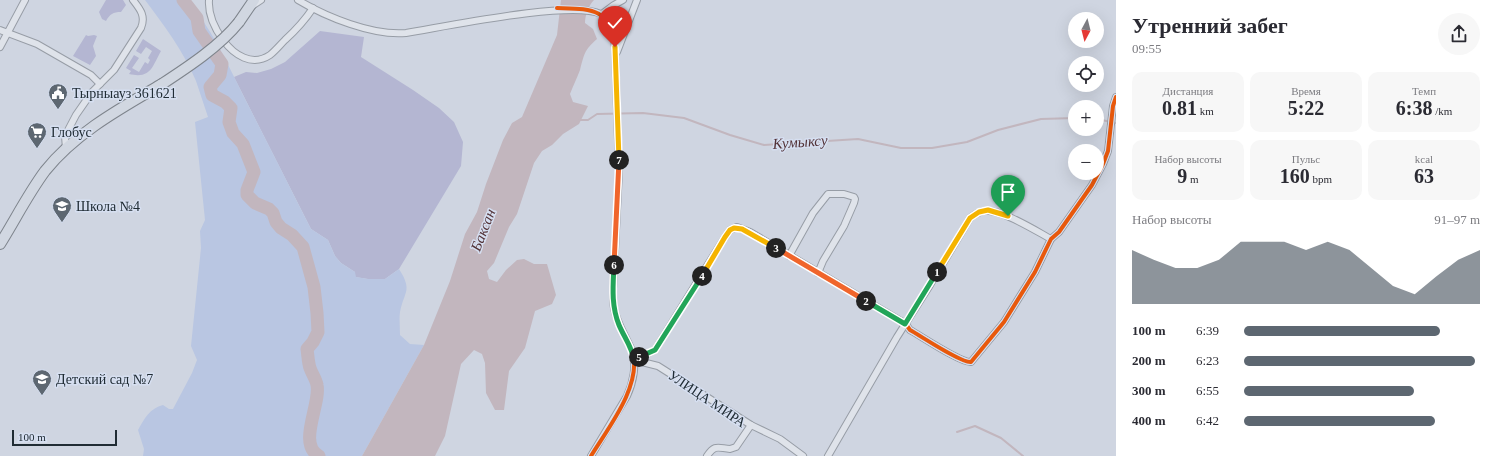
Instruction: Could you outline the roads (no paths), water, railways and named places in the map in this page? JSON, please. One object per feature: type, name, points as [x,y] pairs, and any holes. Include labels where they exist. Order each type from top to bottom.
[{"type":"main road","points":[[0,244],[37,182],[49,166],[66,149],[100,121],[180,73],[203,55],[231,31],[252,3]]},
{"type":"street","points":[[0,47],[25,0]]},
{"type":"street","points":[[66,149],[65,136],[70,125],[87,98],[114,70],[143,23],[142,13],[132,0]]},
{"type":"street","points":[[209,0],[212,18],[222,38],[236,53],[253,60],[261,59],[270,54],[298,28],[313,8]]},
{"type":"street","points":[[252,3],[261,0]]},
{"type":"street","points":[[298,0],[313,8],[364,28],[384,32],[400,33],[557,8],[595,11],[602,14],[612,29],[616,56],[619,171],[613,289],[614,307],[619,325],[633,352],[634,360],[633,378],[627,396],[591,456]]},
{"type":"street","points":[[602,14],[623,0]]},
{"type":"street","points":[[616,56],[637,0]]},
{"type":"street","points":[[0,30],[7,34],[25,38],[37,44],[90,75],[100,84]]},
{"type":"street","points":[[634,360],[655,350],[725,237],[730,230],[738,227],[746,230],[905,324],[910,330],[958,358],[969,363],[971,362],[1004,322],[1027,287],[1051,239],[1059,232],[1085,197],[1103,164],[1108,151],[1110,126],[1116,97]]},
{"type":"street","points":[[789,256],[813,214],[828,194],[844,194],[854,196],[856,199],[844,226],[823,261],[818,273]]},
{"type":"street","points":[[828,456],[905,324],[930,285],[963,228],[974,214],[983,211],[992,211],[1020,222],[1051,239]]},
{"type":"street","name":"УЛИЦА МИРА","points":[[634,360],[658,366],[751,425],[736,447],[730,449],[716,447],[708,456]]},
{"type":"street","points":[[751,425],[780,439],[802,456]]},
{"type":"water","name":"Баксан","points":[[561,0],[594,0],[588,10],[585,23],[593,29],[597,39],[589,46],[585,53],[570,94],[573,102],[588,106],[579,124],[563,134],[552,145],[542,151],[534,163],[517,214],[509,227],[494,263],[487,271],[489,279],[497,282],[506,270],[517,260],[524,259],[534,264],[547,264],[556,295],[552,304],[535,311],[525,348],[509,371],[504,410],[495,410],[486,393],[485,363],[482,354],[474,350],[461,364],[445,436],[435,456],[362,456],[424,345],[450,281],[465,234],[477,212],[503,140],[512,123],[522,117],[557,35]]},
{"type":"waterway","points":[[183,0],[197,18],[199,31],[222,64],[220,75],[210,87],[212,95],[225,102],[231,108],[229,122],[233,133],[243,144],[254,172],[247,190],[247,195],[255,203],[269,209],[273,213],[276,222],[281,228],[292,235],[303,247],[314,287],[317,313],[318,332],[313,342],[307,349],[309,366],[317,385],[316,402],[311,423],[310,443],[313,450],[319,456]]},
{"type":"waterway","name":"Кумыксу","points":[[579,120],[588,120],[597,114],[643,113],[684,118],[730,135],[764,145],[858,139],[901,148],[932,148],[967,142],[998,130],[1041,119],[1068,118]]},
{"type":"waterway","name":"Кумыксу","points":[[1104,120],[1116,123]]},
{"type":"waterway","points":[[957,432],[975,426],[1001,438],[1023,456]]},
{"type":"place","name":"Тырныауз 361621","points":[[58,110]]},
{"type":"place","name":"Глобус","points":[[37,149]]},
{"type":"place","name":"Школа №4","points":[[62,223]]},
{"type":"place","name":"Детский сад №7","points":[[42,396]]}]
